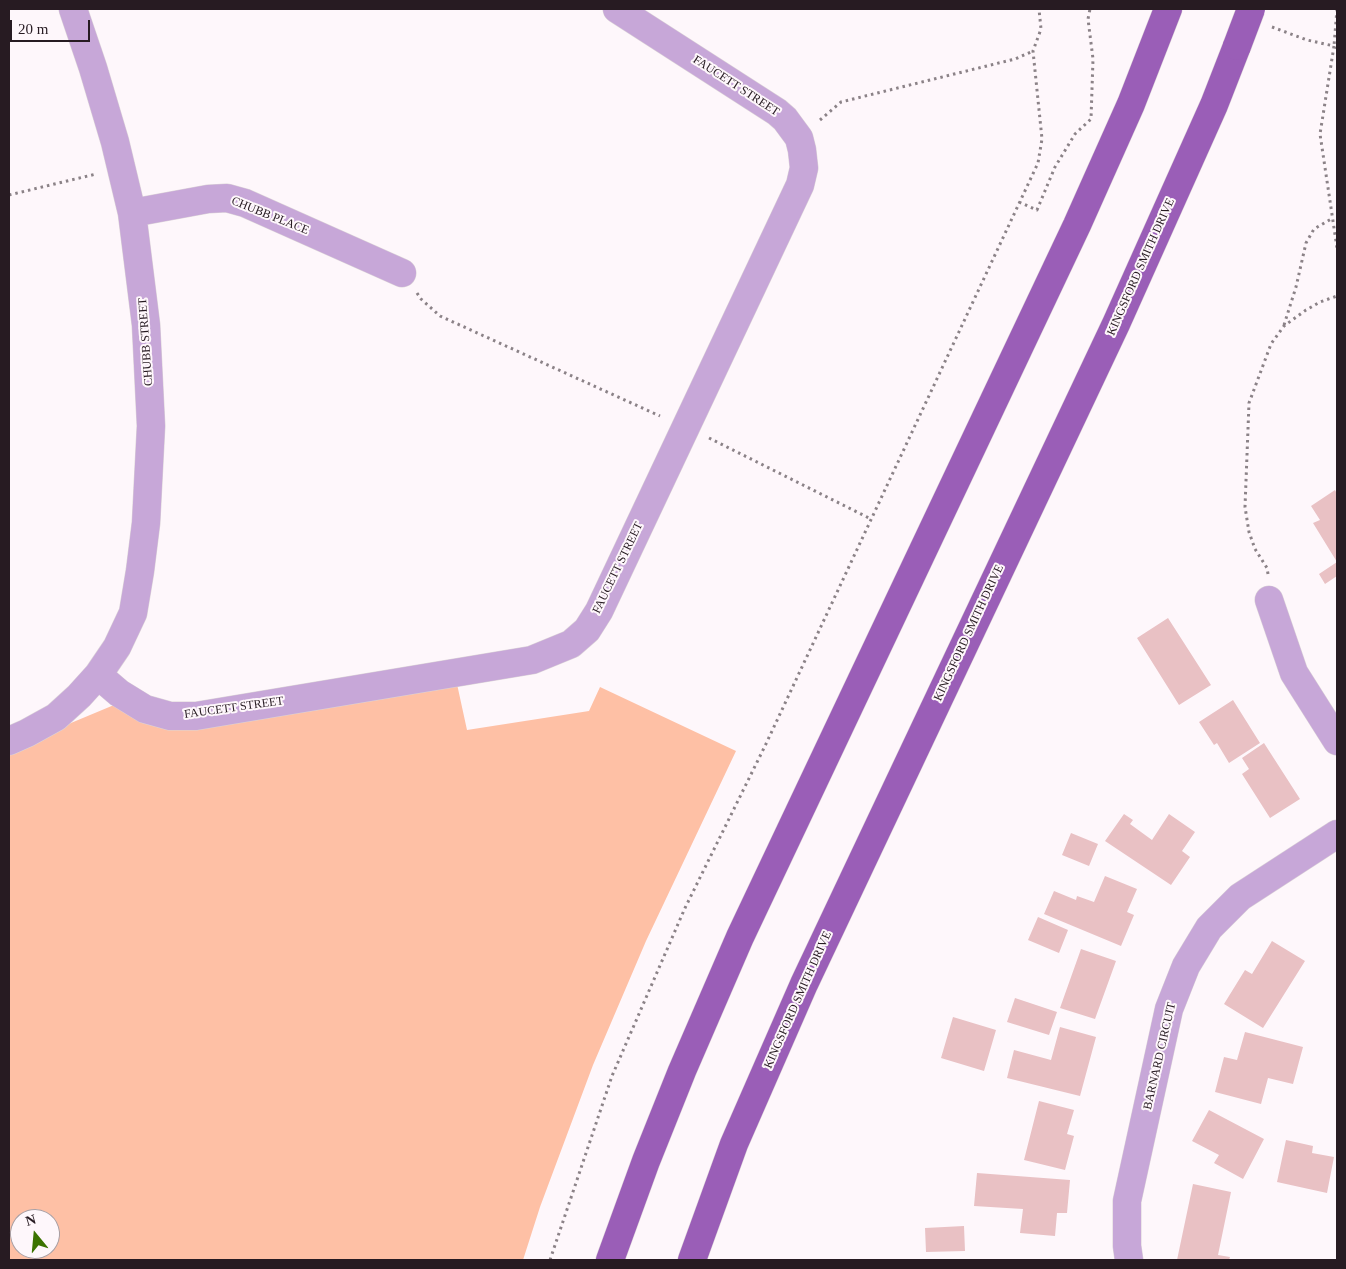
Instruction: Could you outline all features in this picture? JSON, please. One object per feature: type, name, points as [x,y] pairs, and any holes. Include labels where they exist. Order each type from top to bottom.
[{"type":"main road","points":[[610,1260],[674,1089],[740,937],[1077,224],[1131,104],[1166,14]]},
{"type":"main road","name":"KINGSFORD SMITH DRIVE","points":[[692,1260],[734,1144],[804,984],[1116,324],[1214,105],[1237,46],[1258,16]]},
{"type":"street","name":"CHUBB STREET","points":[[74,9],[96,77],[122,169],[132,213],[147,334],[151,426],[146,523],[133,613],[117,647],[98,675]]},
{"type":"street","name":"FAUCETT STREET","points":[[98,675],[119,693],[145,709],[170,716],[196,716],[532,660],[571,644],[587,630],[599,611],[800,185],[804,168],[799,138],[786,120],[777,112],[617,9]]},
{"type":"street","name":"CHUBB PLACE","points":[[132,213],[208,199],[227,198],[245,203],[402,273]]},
{"type":"street","points":[[1269,600],[1294,673],[1337,741]]},
{"type":"street","points":[[9,741],[56,717],[98,675]]},
{"type":"street","name":"BARNARD CIRCUIT","points":[[1129,1260],[1127,1246],[1127,1201],[1170,1009],[1186,966],[1209,928],[1240,897],[1337,834]]},
{"type":"path","points":[[550,1260],[612,1076],[685,908],[765,746],[1038,163],[1042,139],[1033,51],[1041,29],[1039,9]]},
{"type":"path","points":[[1019,202],[1037,210],[1055,167],[1075,134],[1091,119],[1093,59],[1088,20],[1090,9]]},
{"type":"path","points":[[1337,9],[1335,47],[1320,134],[1337,248]]},
{"type":"path","points":[[1258,16],[1308,40],[1335,47]]},
{"type":"path","points":[[799,138],[840,102],[1016,59],[1033,51]]},
{"type":"path","points":[[9,195],[93,174],[122,169]]},
{"type":"path","points":[[1284,326],[1306,244],[1314,229],[1333,218]]},
{"type":"path","points":[[402,273],[421,299],[440,316],[686,427],[871,519]]},
{"type":"path","points":[[1269,600],[1267,568],[1255,549],[1249,532],[1245,508],[1249,402],[1271,344],[1284,326],[1320,302],[1337,296]]},
{"type":"shaded area","points":[[457,684],[467,730],[589,711],[600,687],[736,751],[646,941],[593,1065],[540,1207],[523,1260],[9,1260],[9,743],[35,738],[114,705],[220,723]]},
{"type":"building","points":[[1335,490],[1337,494],[1337,562],[1313,523],[1320,520],[1311,506]]},
{"type":"building","points":[[1337,562],[1337,576],[1325,584],[1319,574]]},
{"type":"building","points":[[1168,618],[1211,685],[1179,705],[1137,638]]},
{"type":"building","points":[[1233,700],[1260,743],[1229,763],[1217,743],[1214,745],[1199,722]]},
{"type":"building","points":[[1264,743],[1300,799],[1270,818],[1242,774],[1249,769],[1242,758]]},
{"type":"building","points":[[1124,814],[1133,820],[1130,824],[1152,840],[1169,814],[1195,832],[1182,851],[1190,857],[1171,885],[1105,841]]},
{"type":"building","points":[[1071,833],[1098,844],[1089,866],[1062,855]]},
{"type":"building","points":[[1105,876],[1137,889],[1127,912],[1134,915],[1121,946],[1044,914],[1054,891],[1076,900],[1077,896],[1094,902]]},
{"type":"building","points":[[1038,917],[1068,930],[1059,953],[1028,940]]},
{"type":"building","points":[[1272,941],[1305,961],[1263,1028],[1224,1004],[1245,970],[1252,974]]},
{"type":"building","points":[[1081,949],[1116,961],[1095,1019],[1060,1008]]},
{"type":"building","points":[[1015,998],[1057,1012],[1049,1035],[1007,1022]]},
{"type":"building","points":[[953,1017],[996,1030],[984,1071],[941,1058]]},
{"type":"building","points":[[1060,1027],[1096,1037],[1080,1096],[1007,1078],[1014,1050],[1051,1060]]},
{"type":"building","points":[[1245,1032],[1303,1047],[1293,1084],[1268,1078],[1261,1104],[1215,1092],[1224,1057],[1237,1060]]},
{"type":"building","points":[[1039,1101],[1074,1110],[1067,1134],[1074,1136],[1065,1170],[1024,1160]]},
{"type":"building","points":[[1209,1110],[1264,1139],[1243,1179],[1214,1163],[1219,1155],[1192,1141]]},
{"type":"building","points":[[1286,1140],[1313,1146],[1312,1153],[1334,1157],[1327,1193],[1277,1182]]},
{"type":"building","points":[[977,1173],[1070,1180],[1067,1213],[1057,1213],[1055,1236],[1020,1233],[1023,1209],[974,1206]]},
{"type":"building","points":[[1193,1184],[1231,1192],[1218,1255],[1230,1257],[1229,1260],[1177,1260]]},
{"type":"building","points":[[964,1226],[965,1251],[926,1252],[925,1228]]}]
